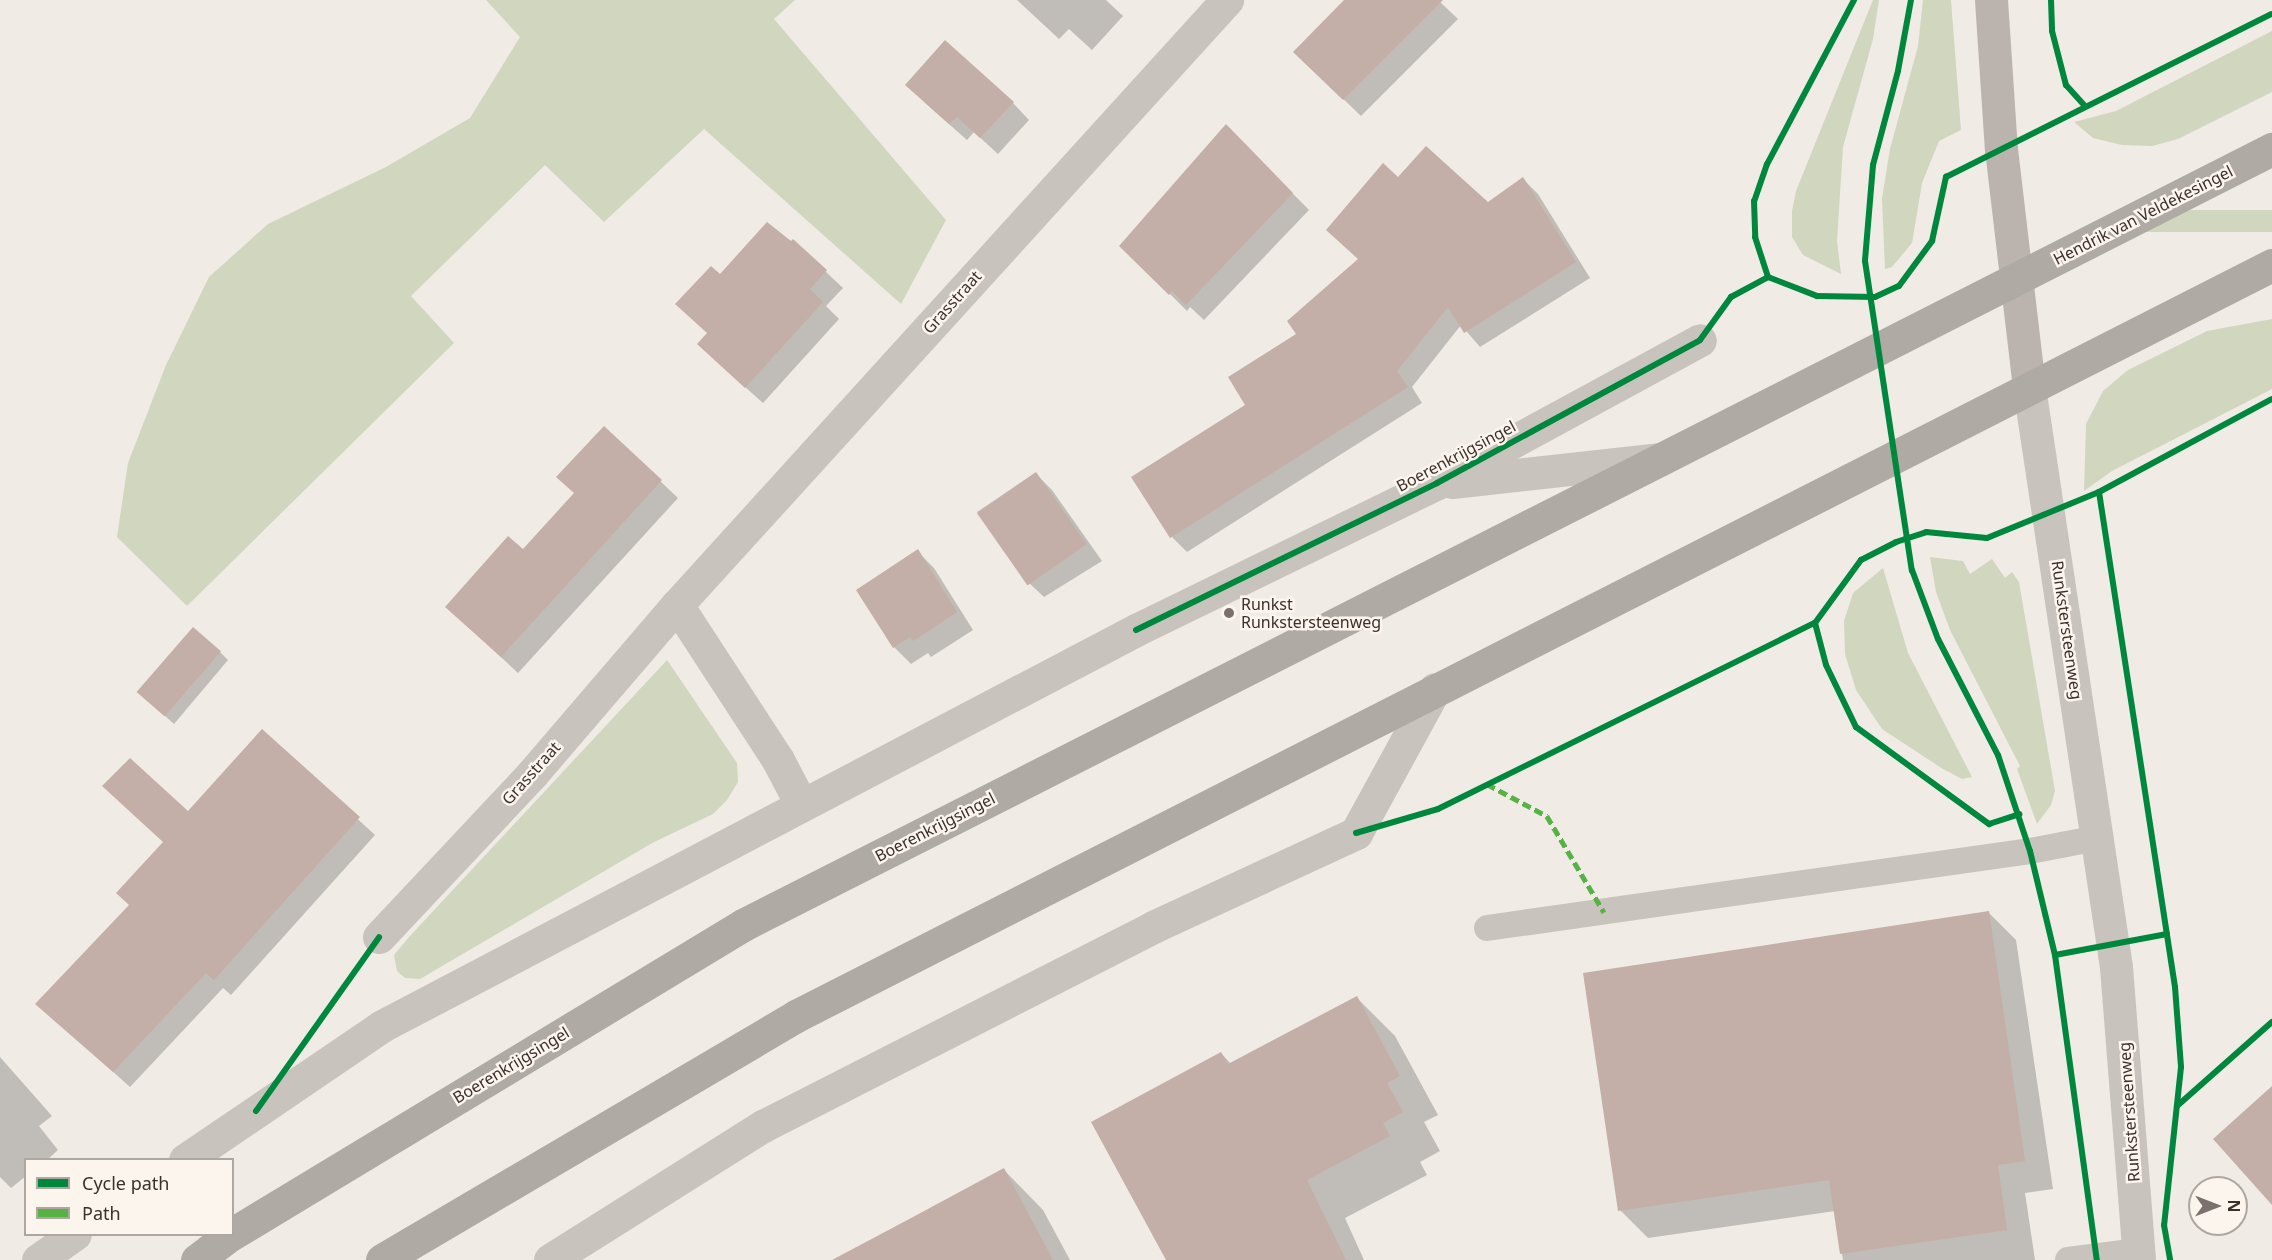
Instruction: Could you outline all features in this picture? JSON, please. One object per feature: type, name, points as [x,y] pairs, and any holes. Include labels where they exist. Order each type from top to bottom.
[{"type":"highway","name":"Hendrik van Veldekesingel","points":[[2014,280],[2272,149]]},
{"type":"highway","points":[[382,1260],[796,1016],[2272,265]]},
{"type":"highway","name":"Boerenkrijgsingel","points":[[234,1233],[743,925],[2014,280]]},
{"type":"highway","name":"Boerenkrijgsingel","points":[[197,1260],[229,1236]]},
{"type":"street","name":"Runkstersteenweg","points":[[1991,0],[2014,280],[2116,967],[2129,1092],[2138,1255]]},
{"type":"street","name":"Grasstraat","points":[[379,938],[532,774],[677,605],[1211,6]]},
{"type":"street","name":"Boerenkrijgsingel","points":[[188,1158],[382,1026],[1136,630],[1437,483],[1700,340]]},
{"type":"street","name":"Boerenkrijgsingel","points":[[1437,483],[1659,459]]},
{"type":"street","points":[[677,605],[778,760],[801,804]]},
{"type":"street","points":[[550,1260],[763,1126],[1153,927],[1356,833],[1435,689]]},
{"type":"street","points":[[38,1260],[72,1236]]},
{"type":"lane","points":[[1487,928],[2018,853],[2098,838]]},
{"type":"lane","points":[[2068,1260],[2138,1255]]},
{"type":"green space","points":[[486,0],[795,0],[774,19],[946,220],[901,304],[704,129],[604,222],[545,165],[411,296],[454,343],[187,606],[117,537],[128,463],[166,365],[209,277],[268,224],[386,167],[470,118],[520,37]]},
{"type":"green space","points":[[1873,0],[1879,0],[1873,39],[1843,147],[1837,241],[1841,274],[1803,255],[1792,237],[1792,211],[1796,191]]},
{"type":"green space","points":[[1923,0],[1951,0],[1961,130],[1939,141],[1922,183],[1912,243],[1892,267],[1885,269],[1882,198],[1890,149],[1918,46]]},
{"type":"green space","points":[[2272,31],[2272,92],[2178,139],[2152,146],[2122,145],[2093,138],[2074,122],[2116,111]]},
{"type":"green space","points":[[2146,210],[2272,210],[2272,232],[2146,232]]},
{"type":"green space","points":[[2272,319],[2272,389],[2112,471],[2084,491],[2086,424],[2103,391],[2128,370],[2207,331]]},
{"type":"green space","points":[[1930,557],[1963,561],[1970,574],[1992,559],[2005,578],[2012,572],[2019,582],[2055,791],[2051,805],[2037,824],[2017,769],[2020,766],[1950,630],[1936,592]]},
{"type":"green space","points":[[1883,568],[1908,653],[1972,777],[1962,779],[1943,769],[1882,729],[1856,690],[1845,654],[1844,621],[1853,593]]},
{"type":"green space","points":[[667,660],[737,763],[738,782],[727,800],[713,814],[654,842],[420,979],[405,978],[397,971],[394,955]]},
{"type":"building","points":[[1344,0],[1443,0],[1343,100],[1293,52]]},
{"type":"building","points":[[945,40],[1014,102],[980,138],[957,117],[949,124],[905,85]]},
{"type":"building","points":[[1226,124],[1293,193],[1186,305],[1172,291],[1169,295],[1119,246]]},
{"type":"building","points":[[1426,146],[1488,202],[1523,177],[1576,262],[1464,333],[1448,307],[1397,371],[1408,387],[1170,538],[1131,477],[1245,405],[1228,377],[1296,334],[1287,321],[1358,259],[1326,230],[1383,163],[1398,177]]},
{"type":"building","points":[[767,222],[791,241],[793,239],[827,270],[810,289],[823,302],[745,388],[697,344],[707,333],[675,304],[711,266],[720,274]]},
{"type":"building","points":[[604,426],[662,480],[501,657],[445,607],[508,536],[523,549],[574,493],[556,477]]},
{"type":"building","points":[[1036,472],[1086,544],[1027,585],[977,513]]},
{"type":"building","points":[[918,549],[957,612],[913,641],[910,637],[893,648],[856,590]]},
{"type":"building","points":[[193,627],[221,651],[165,716],[137,692]]},
{"type":"building","points":[[262,729],[360,817],[214,980],[206,973],[113,1072],[35,1004],[129,905],[116,893],[163,842],[102,786],[130,758],[188,811]]},
{"type":"building","points":[[1989,911],[2025,1161],[1998,1165],[2007,1230],[1840,1254],[1829,1180],[1618,1211],[1583,973]]},
{"type":"building","points":[[1357,996],[1400,1076],[1387,1083],[1403,1112],[1383,1123],[1390,1136],[1307,1180],[1346,1260],[1166,1260],[1091,1122],[1221,1052],[1228,1064]]},
{"type":"building","points":[[2272,1086],[2272,1205],[2248,1176],[2213,1139]]},
{"type":"building","points":[[1004,1168],[1053,1260],[832,1260],[913,1217]]},
{"type":"marked path","points":[[1487,784],[1547,816],[1604,912]]},
{"type":"cycle path","points":[[1854,0],[1767,164],[1754,201],[1755,237],[1768,277],[1817,296],[1875,297],[1899,286],[1932,241],[1946,177],[2272,14]]},
{"type":"cycle path","points":[[1911,0],[1898,71],[1873,165],[1865,261],[1912,570],[1938,639],[1998,755],[2030,851],[2055,955],[2097,1260]]},
{"type":"cycle path","points":[[2051,0],[2052,31],[2066,85],[2085,106]]},
{"type":"cycle path","points":[[1136,630],[1437,483],[1700,340],[1731,297],[1768,277]]},
{"type":"cycle path","points":[[1356,833],[1438,809],[1815,623],[1861,560],[1896,542],[1926,532],[1987,538],[2099,492],[2272,399]]},
{"type":"cycle path","points":[[2099,492],[2175,987],[2181,1067],[2164,1225],[2170,1260]]},
{"type":"cycle path","points":[[1815,623],[1826,665],[1856,727],[1989,824],[2019,814]]},
{"type":"cycle path","points":[[2055,955],[2167,934]]},
{"type":"cycle path","points":[[256,1111],[379,937]]},
{"type":"cycle path","points":[[2177,1106],[2272,1022]]},
{"type":"place","name":"Runkst Runkstersteenweg","points":[[1229,613]]}]
